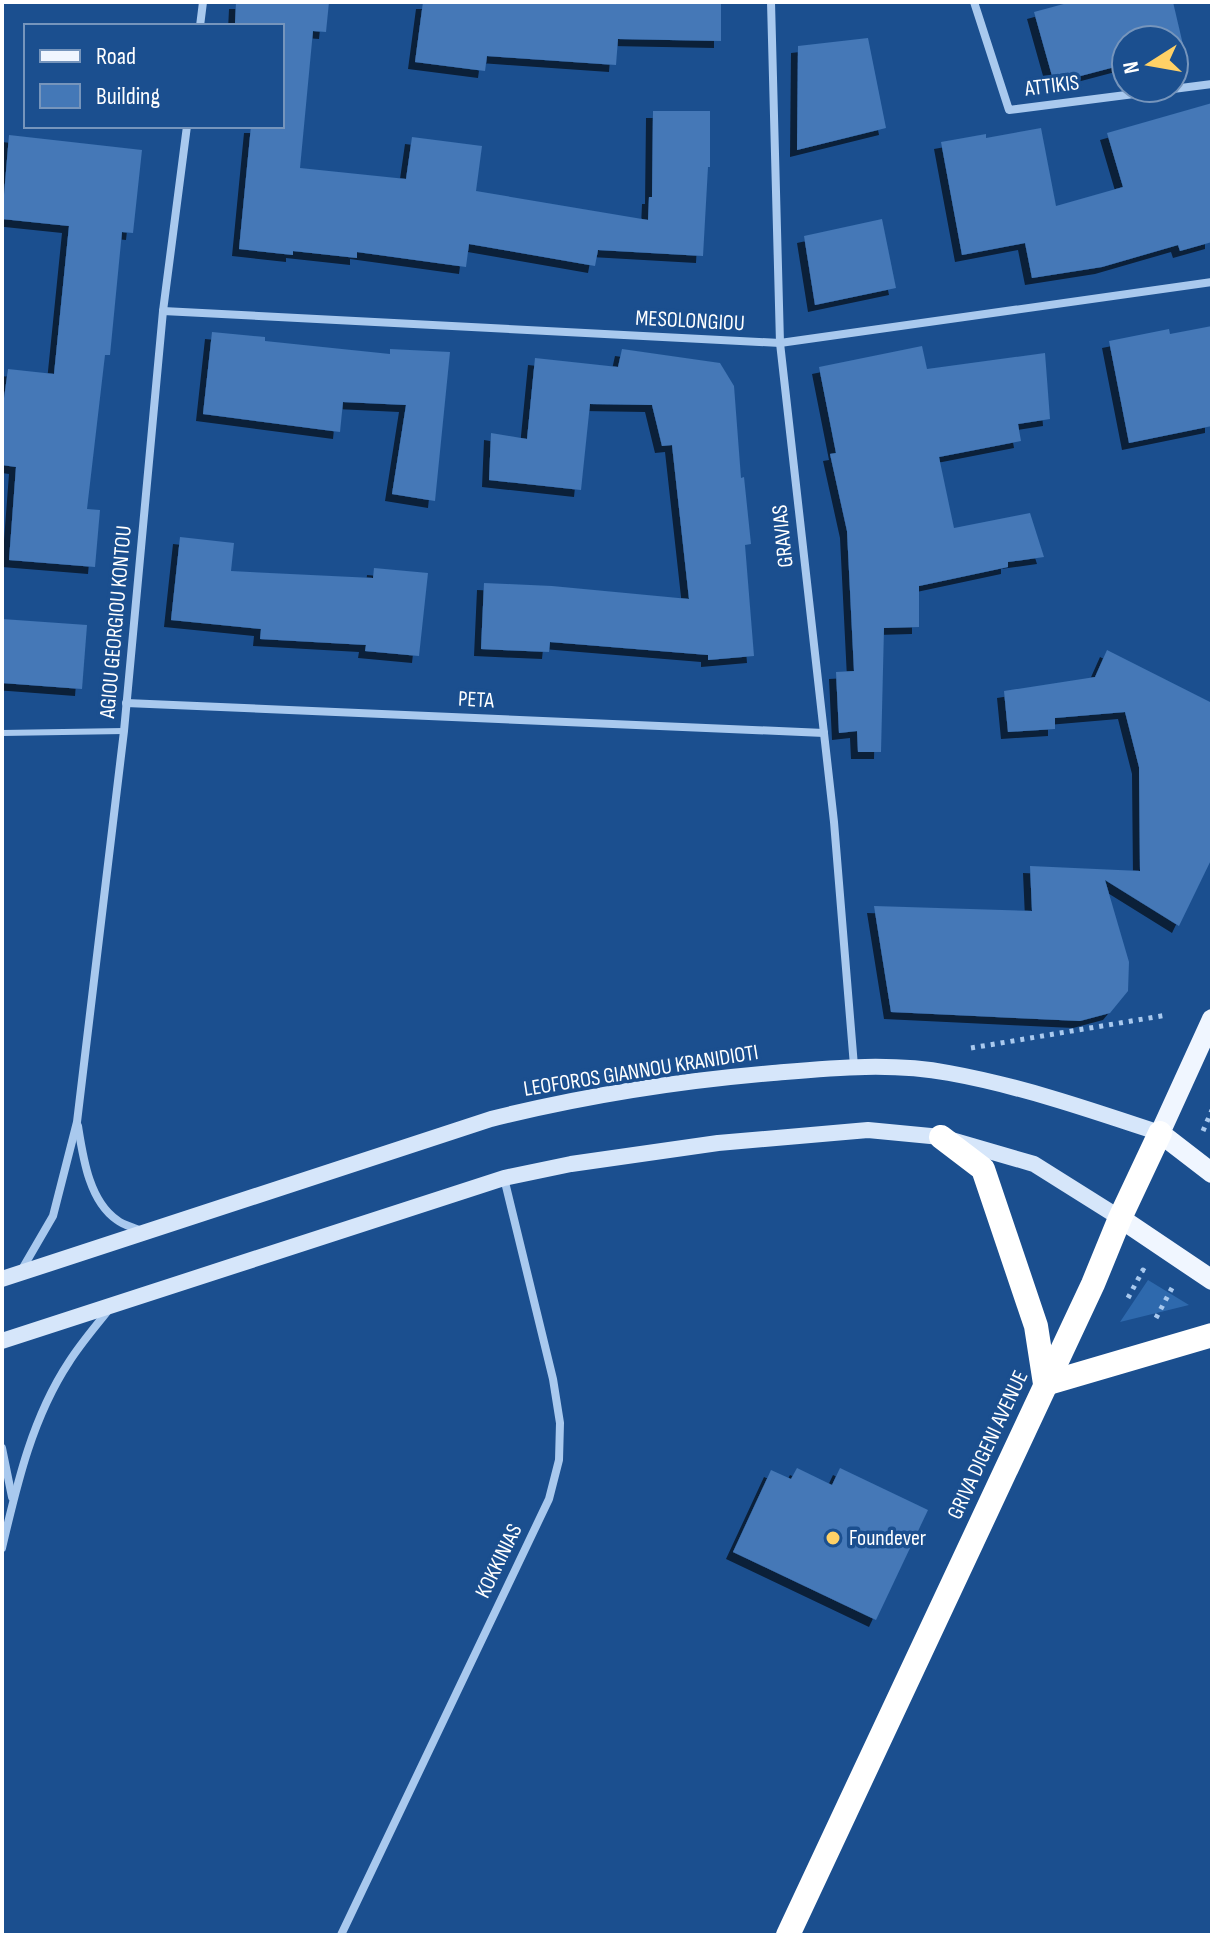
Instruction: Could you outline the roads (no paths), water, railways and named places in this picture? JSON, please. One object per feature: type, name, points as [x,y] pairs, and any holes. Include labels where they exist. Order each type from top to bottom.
[{"type":"highway","name":"GRIVA DIGENI AVENUE","points":[[788,1935],[1093,1284],[1160,1133]]},
{"type":"highway","points":[[941,1137],[983,1169],[1036,1326],[1045,1384],[1212,1335]]},
{"type":"main road","name":"GRIVA DIGENI AVENUE","points":[[1160,1133],[1212,1019]]},
{"type":"main road","name":"LEOFOROS GIANNOU KRANIDIOTI","points":[[2,1279],[491,1119],[560,1102],[707,1079],[854,1066],[947,1072],[1046,1096],[1160,1133]]},
{"type":"main road","points":[[2,1341],[504,1178],[571,1164],[718,1143],[868,1130],[941,1137],[1034,1164],[1212,1280]]},
{"type":"main road","points":[[1160,1133],[1212,1173]]},
{"type":"street","points":[[200,24],[203,2]]},
{"type":"street","name":"GRAVIAS","points":[[773,2],[780,343],[834,822],[854,1066]]},
{"type":"street","name":"ATTIKIS","points":[[974,2],[1009,110],[1212,84]]},
{"type":"street","name":"AGIOU GEORGIOU KONTOU","points":[[19,1273],[53,1216],[77,1122],[124,731],[163,311],[187,128]]},
{"type":"street","name":"MESOLONGIOU","points":[[163,311],[780,343],[1212,282]]},
{"type":"street","name":"PETA","points":[[126,703],[824,733]]},
{"type":"street","name":"AGIOU GEORGIOU KONTOU","points":[[77,1122],[91,1187],[115,1220],[143,1232]]},
{"type":"street","name":"KOKKINIAS","points":[[341,1935],[549,1499],[559,1460],[560,1423],[553,1379],[504,1178]]},
{"type":"street","points":[[2,1548],[29,1444],[47,1403],[68,1363],[111,1306]]},
{"type":"street","points":[[2,1448],[13,1502]]},
{"type":"lane","points":[[2,733],[124,731]]},
{"type":"place","name":"Foundever","points":[[833,1538]]}]
